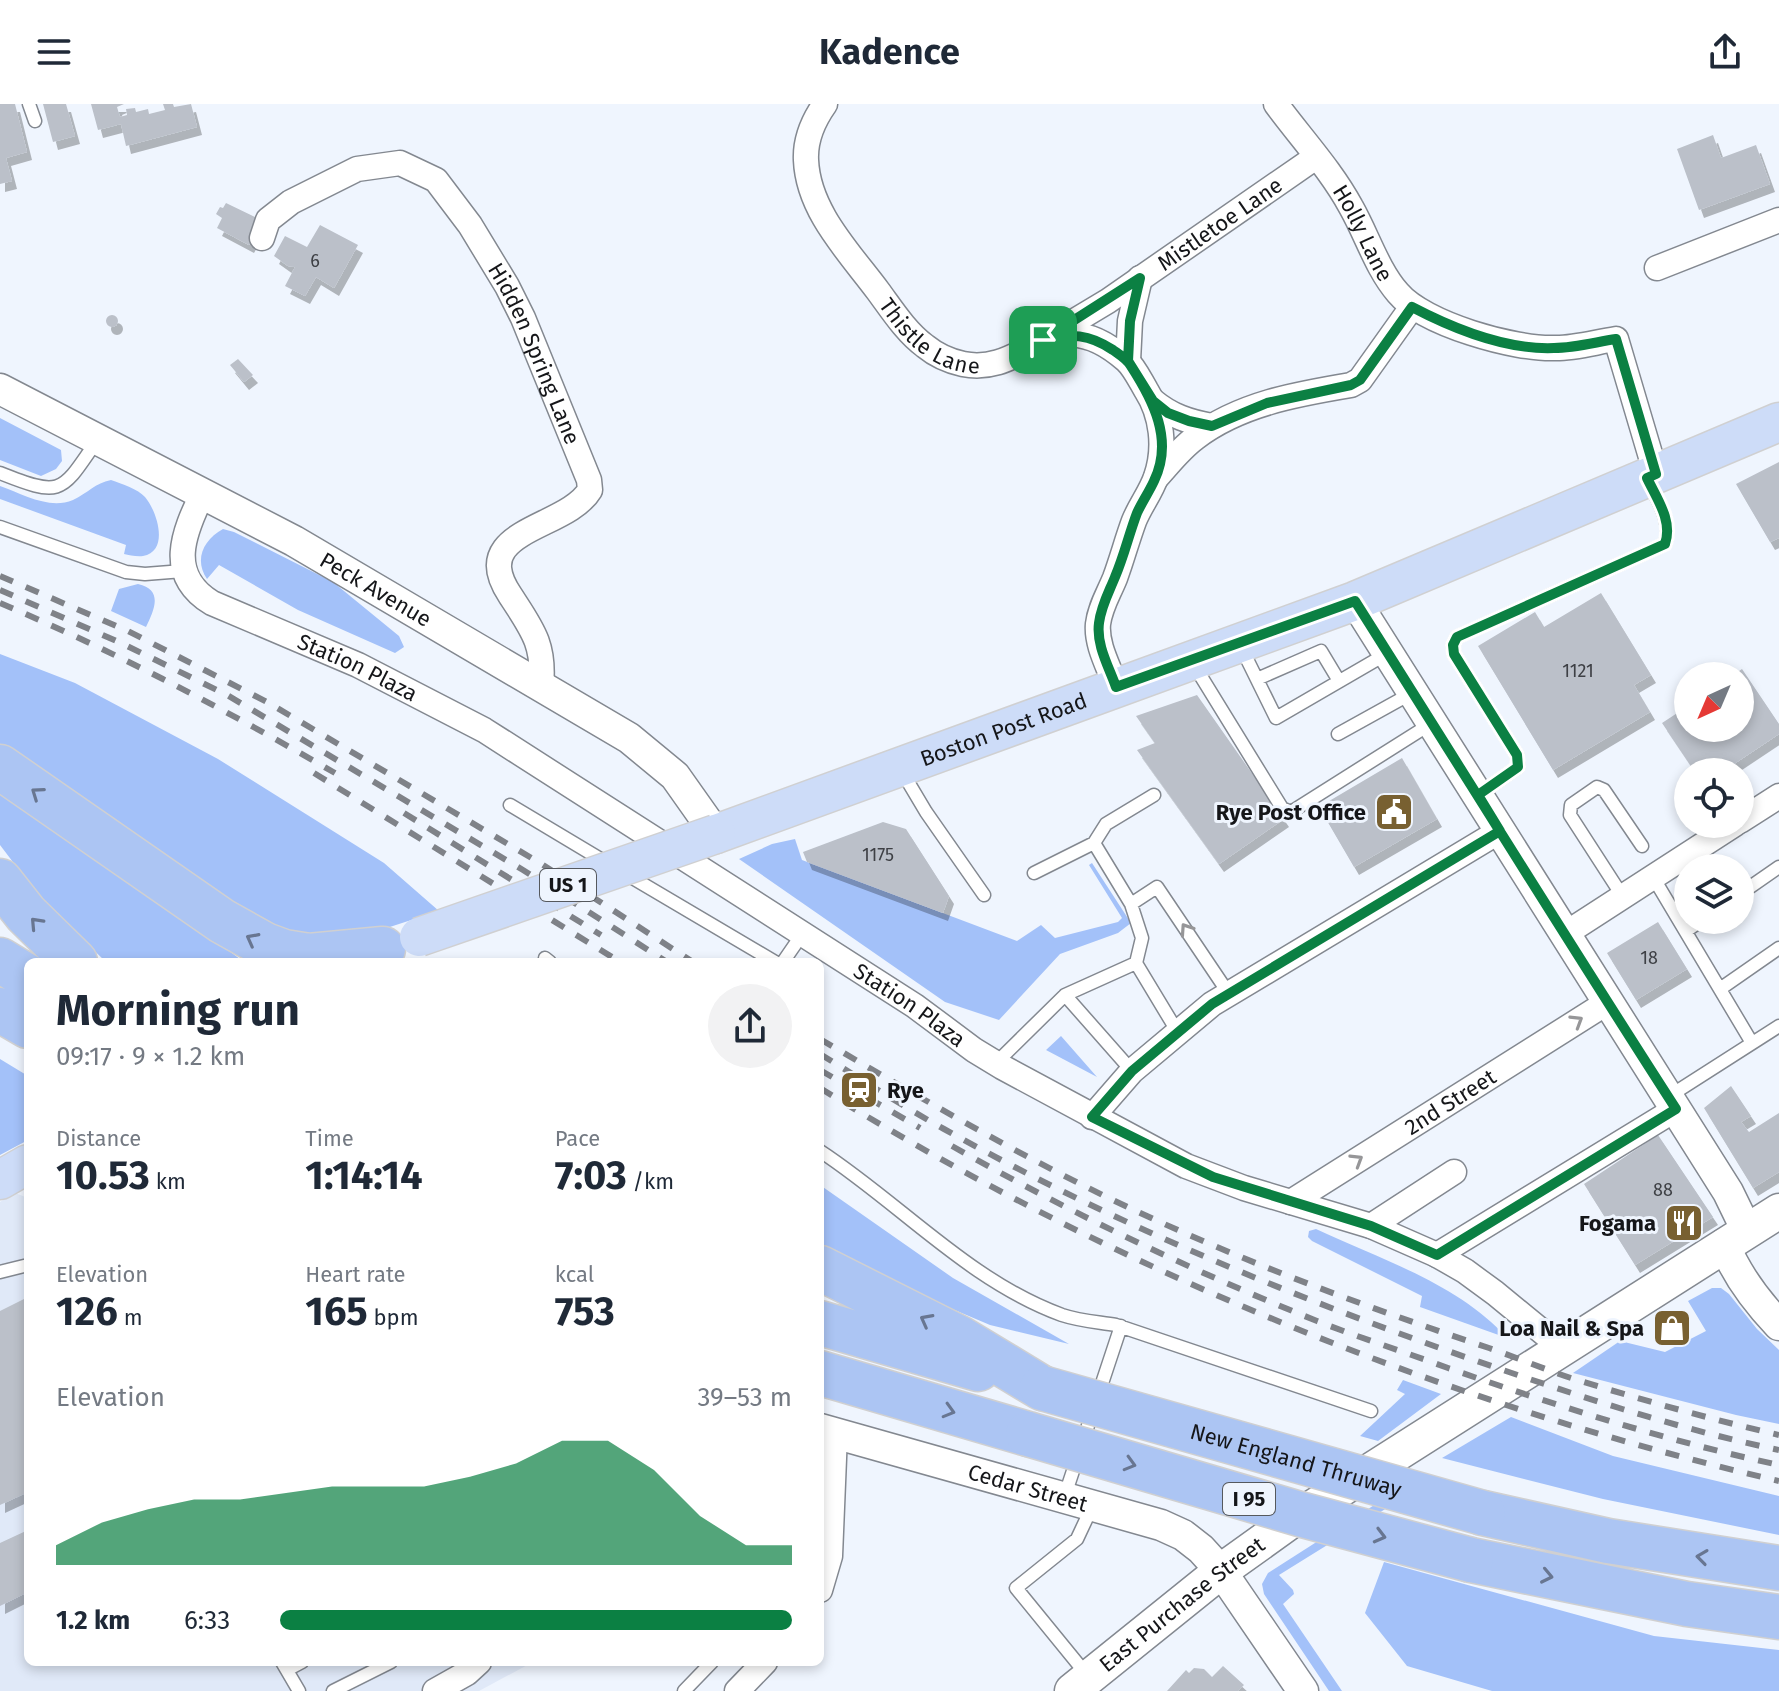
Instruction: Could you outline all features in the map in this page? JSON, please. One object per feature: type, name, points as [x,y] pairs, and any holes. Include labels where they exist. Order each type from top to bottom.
[{"type":"highway","points":[[0,767],[222,921],[265,945],[309,956],[389,953]]},
{"type":"highway","points":[[0,881],[26,914],[71,958]]},
{"type":"highway","points":[[0,960],[24,975]]},
{"type":"highway","points":[[0,1010],[24,1024]]},
{"type":"highway","points":[[824,1270],[961,1339],[1042,1388]]},
{"type":"highway","name":"New England Thruway","points":[[824,1324],[1483,1513],[1608,1541],[1779,1568]]},
{"type":"highway","name":"I 95","points":[[824,1374],[1303,1515],[1471,1560],[1687,1604],[1779,1617]]},
{"type":"main road","name":"Boston Post Road","points":[[389,953],[1239,643],[1312,635],[1355,601],[1779,422]]},
{"type":"main road","name":"East Purchase Street","points":[[1080,1684],[1221,1571],[1288,1523],[1779,1211]]},
{"type":"street","name":"Thistle Lane","points":[[825,104],[811,125],[806,144],[810,184],[829,227],[923,345],[940,356],[978,366],[994,364],[1043,340],[1079,335],[1095,339],[1128,361],[1153,401],[1160,421],[1161,439],[1156,478],[1133,525],[1098,624],[1099,641],[1116,687]]},
{"type":"street","name":"Holly Lane","points":[[1276,104],[1350,206],[1387,277],[1412,307],[1438,320],[1487,337],[1533,348],[1557,348],[1616,339],[1652,476]]},
{"type":"street","name":"Mistletoe Lane","points":[[1043,340],[1140,278],[1316,157]]},
{"type":"street","name":"Hidden Spring Lane","points":[[262,238],[268,220],[291,202],[357,169],[388,163],[400,163],[436,180],[470,225],[523,318],[589,480],[590,490],[576,507],[518,535],[507,544],[500,556],[500,572],[505,588],[541,649],[541,686]]},
{"type":"street","points":[[1657,268],[1779,220]]},
{"type":"street","points":[[1128,361],[1130,321],[1140,278]]},
{"type":"street","points":[[1156,478],[1192,440],[1212,426],[1267,403],[1351,385],[1360,380],[1412,307]]},
{"type":"street","name":"Peck Avenue","points":[[0,389],[203,493],[359,578],[629,738],[675,776],[716,834]]},
{"type":"street","points":[[1153,401],[1168,413],[1212,426]]},
{"type":"street","points":[[183,571],[191,517],[203,493]]},
{"type":"street","name":"Station Plaza","points":[[183,571],[199,595],[212,603],[358,665],[484,730],[803,933],[996,1063],[1092,1117],[1213,1177],[1371,1226],[1437,1255],[1495,1293],[1562,1348]]},
{"type":"street","points":[[1355,601],[1728,1192],[1735,1238],[1734,1267],[1755,1299],[1779,1325]]},
{"type":"street","points":[[1754,812],[1779,796]]},
{"type":"street","points":[[1092,1117],[1132,1071],[1177,1031],[1229,994],[1500,831]]},
{"type":"street","points":[[1565,934],[1713,838]]},
{"type":"street","name":"2nd Street","points":[[1291,1202],[1608,1002]]},
{"type":"street","points":[[1437,1255],[1672,1103]]},
{"type":"street","points":[[1371,1226],[1454,1172]]},
{"type":"street","points":[[824,1576],[830,1556],[827,1432]]},
{"type":"street","name":"Cedar Street","points":[[827,1432],[1161,1525],[1183,1535],[1221,1571],[1303,1691]]},
{"type":"street","points":[[435,1691],[475,1666]]},
{"type":"street","points":[[737,1691],[761,1666]]},
{"type":"lane","points":[[29,104],[35,121]]},
{"type":"lane","points":[[0,473],[35,487],[54,488],[68,481],[98,439]]},
{"type":"lane","points":[[1478,795],[1513,773],[1518,767],[1517,755],[1454,654],[1453,645],[1457,637],[1665,544],[1669,532],[1652,476]]},
{"type":"lane","points":[[0,527],[126,572],[183,571]]},
{"type":"lane","points":[[1257,679],[1312,635],[1339,681]]},
{"type":"lane","points":[[1239,643],[1276,718],[1388,653]]},
{"type":"lane","points":[[1191,660],[1282,808],[1291,812],[1432,723]]},
{"type":"lane","points":[[1338,734],[1413,692]]},
{"type":"lane","points":[[899,767],[926,812],[984,895]]},
{"type":"lane","points":[[1623,897],[1570,815],[1571,805],[1597,787],[1604,790],[1642,846]]},
{"type":"lane","points":[[1034,873],[1094,843],[1106,824],[1154,795]]},
{"type":"lane","points":[[510,805],[768,958]]},
{"type":"lane","points":[[1094,843],[1131,904],[1142,938],[1136,963],[1177,1031]]},
{"type":"lane","points":[[1754,884],[1779,867]]},
{"type":"lane","points":[[1653,877],[1674,911]]},
{"type":"lane","points":[[1131,904],[1157,887],[1229,994]]},
{"type":"lane","points":[[786,958],[803,933]]},
{"type":"lane","points":[[1688,934],[1752,1043]]},
{"type":"lane","points":[[1720,989],[1779,948]]},
{"type":"lane","points":[[996,1063],[1065,995],[1136,963]]},
{"type":"lane","points":[[1065,995],[1132,1071]]},
{"type":"lane","points":[[1672,1103],[1779,1026]]},
{"type":"lane","points":[[824,1154],[986,1276],[1061,1314],[1121,1326],[1371,1411]]},
{"type":"lane","points":[[0,1272],[24,1266]]},
{"type":"lane","points":[[1080,1684],[1016,1588],[1077,1539],[1079,1502],[1121,1326]]},
{"type":"lane","points":[[284,1666],[299,1691]]},
{"type":"lane","points":[[333,1691],[383,1666]]},
{"type":"lane","points":[[684,1691],[708,1666]]},
{"type":"shaded area","points":[[0,418],[61,450],[62,461],[56,469],[41,476],[0,460]]},
{"type":"shaded area","points":[[111,480],[130,487],[149,503],[159,530],[159,539],[151,553],[141,556],[124,554],[126,545],[0,499],[0,486],[36,500],[64,503]]},
{"type":"shaded area","points":[[223,529],[333,582],[399,636],[404,647],[395,653],[298,610],[219,565],[207,579],[201,565],[203,551],[210,539]]},
{"type":"shaded area","points":[[138,584],[151,591],[155,601],[146,627],[111,611],[119,589]]},
{"type":"shaded area","points":[[0,654],[75,683],[218,759],[384,863],[439,911],[319,950],[294,948],[0,750]]},
{"type":"shaded area","points":[[0,788],[239,958],[102,958],[41,899],[0,845]]},
{"type":"shaded area","points":[[795,839],[802,860],[1017,941],[1041,925],[1055,938],[1118,922],[1122,918],[1089,865],[1092,863],[1131,923],[1118,933],[1060,954],[999,1020],[945,1002],[739,859],[772,844]]},
{"type":"shaded area","points":[[1061,1036],[1097,1077],[1046,1050]]},
{"type":"shaded area","points":[[0,1059],[24,1074],[24,1142],[0,1155]]},
{"type":"shaded area","points":[[824,1188],[953,1278],[1069,1344],[990,1325],[824,1255]]},
{"type":"shaded area","points":[[15,1193],[24,1196],[24,1666],[526,1666],[479,1691],[0,1691],[0,1202]]},
{"type":"shaded area","points":[[1316,1229],[1418,1274],[1466,1302],[1507,1338],[1420,1307],[1422,1296],[1312,1241],[1308,1237],[1309,1231]]},
{"type":"shaded area","points":[[1712,1288],[1721,1288],[1729,1294],[1757,1329],[1779,1350],[1779,1424],[1573,1373],[1620,1341],[1665,1352],[1706,1331],[1688,1301]]},
{"type":"shaded area","points":[[1403,1380],[1441,1394],[1378,1441],[1360,1436],[1405,1394],[1397,1390]]},
{"type":"shaded area","points":[[1511,1417],[1613,1456],[1779,1496],[1779,1535],[1603,1499],[1442,1458]]},
{"type":"shaded area","points":[[1390,1495],[1403,1498],[1279,1575],[1294,1594],[1283,1604],[1342,1691],[1329,1691],[1264,1594],[1262,1584],[1268,1573]]},
{"type":"shaded area","points":[[1384,1562],[1654,1636],[1779,1650],[1779,1691],[1492,1691],[1407,1666],[1365,1613]]},
{"type":"building","points":[[0,104],[15,104],[27,152],[6,158],[12,181],[0,184]]},
{"type":"building","points":[[43,104],[66,104],[75,136],[53,142]]},
{"type":"building","points":[[91,104],[124,104],[117,107],[120,117],[127,115],[126,109],[135,108],[136,112],[148,109],[149,114],[165,110],[163,104],[173,104],[174,107],[191,104],[197,127],[126,146],[121,124],[98,130]]},
{"type":"building","points":[[1713,135],[1721,158],[1756,145],[1770,184],[1699,210],[1677,149]]},
{"type":"building","points":[[226,203],[263,221],[249,245],[217,228],[222,218],[216,214]]},
{"type":"building","points":[[320,225],[358,245],[334,288],[316,277],[305,296],[285,286],[295,267],[274,256],[285,236],[307,247]]},
{"type":"building","points":[[112,315],[118,321],[112,327],[106,321]]},
{"type":"building","points":[[238,359],[253,375],[244,382],[230,365]]},
{"type":"building","points":[[1779,462],[1779,538],[1770,542],[1736,484]]},
{"type":"building","points":[[1601,593],[1651,675],[1634,685],[1650,712],[1553,770],[1478,646],[1535,612],[1544,627]]},
{"type":"building","points":[[1754,687],[1779,724],[1779,734],[1743,758],[1686,758],[1675,742],[1754,742]]},
{"type":"building","points":[[1197,695],[1284,819],[1219,864],[1137,750],[1155,743],[1136,716]]},
{"type":"building","points":[[1674,715],[1674,741],[1662,723]]},
{"type":"building","points":[[1402,758],[1437,819],[1354,867],[1319,807]]},
{"type":"building","points":[[883,822],[906,829],[949,896],[943,913],[807,862],[803,852]]},
{"type":"building","points":[[1658,922],[1687,969],[1636,1000],[1607,953]]},
{"type":"building","points":[[1731,1086],[1751,1116],[1741,1122],[1749,1132],[1779,1113],[1779,1172],[1753,1188],[1704,1108]]},
{"type":"building","points":[[1658,1135],[1713,1217],[1635,1265],[1584,1184]]},
{"type":"building","points":[[24,1299],[24,1494],[0,1505],[0,1311]]},
{"type":"building","points":[[24,1532],[24,1594],[0,1606],[0,1543]]},
{"type":"building","points":[[1223,1666],[1244,1685],[1238,1691],[1167,1691],[1186,1670],[1189,1673],[1194,1668],[1204,1669],[1212,1677]]},
{"type":"railway","points":[[0,576],[128,631],[267,702],[540,863],[687,958]]},
{"type":"railway","points":[[0,590],[121,643],[227,695],[523,870],[661,958]]},
{"type":"railway","points":[[0,603],[170,683],[335,773]]},
{"type":"railway","points":[[314,773],[614,958]]},
{"type":"railway","points":[[404,813],[601,935]]},
{"type":"railway","points":[[824,1041],[1041,1164],[1117,1202],[1255,1263],[1574,1379],[1779,1435]]},
{"type":"railway","points":[[824,1056],[1007,1163],[1203,1256],[1336,1310],[1509,1372],[1662,1421],[1779,1450]]},
{"type":"railway","points":[[824,1072],[920,1128]]},
{"type":"railway","points":[[824,1090],[932,1154],[1047,1215],[1164,1272],[1284,1324],[1529,1412],[1653,1449],[1779,1481]]},
{"type":"railway","points":[[952,1146],[1132,1240],[1317,1321],[1571,1409],[1654,1434],[1779,1465]]},
{"type":"place","name":"Rye Post Office","points":[[1394,812]]},
{"type":"place","name":"Rye","points":[[859,1090]]},
{"type":"place","name":"Fogama","points":[[1684,1223]]},
{"type":"place","name":"Loa Nail & Spa","points":[[1672,1328]]},
{"type":"route","points":[[1043,340],[1079,335],[1095,339],[1128,361],[1153,401],[1160,421],[1160,457],[1156,478],[1142,502],[1098,624],[1099,641],[1116,687],[1355,601],[1478,795],[1565,934],[1676,1109],[1437,1255],[1371,1226],[1213,1177],[1092,1117],[1132,1071],[1212,1004],[1500,831],[1478,795],[1513,773],[1518,767],[1517,755],[1454,654],[1453,645],[1457,637],[1665,544],[1669,532],[1647,478],[1656,474],[1616,339],[1557,348],[1533,348],[1487,337],[1438,320],[1412,307],[1360,380],[1351,385],[1267,403],[1212,426],[1168,413],[1153,401],[1140,381],[1128,361],[1130,321],[1140,278],[1043,340]]}]
